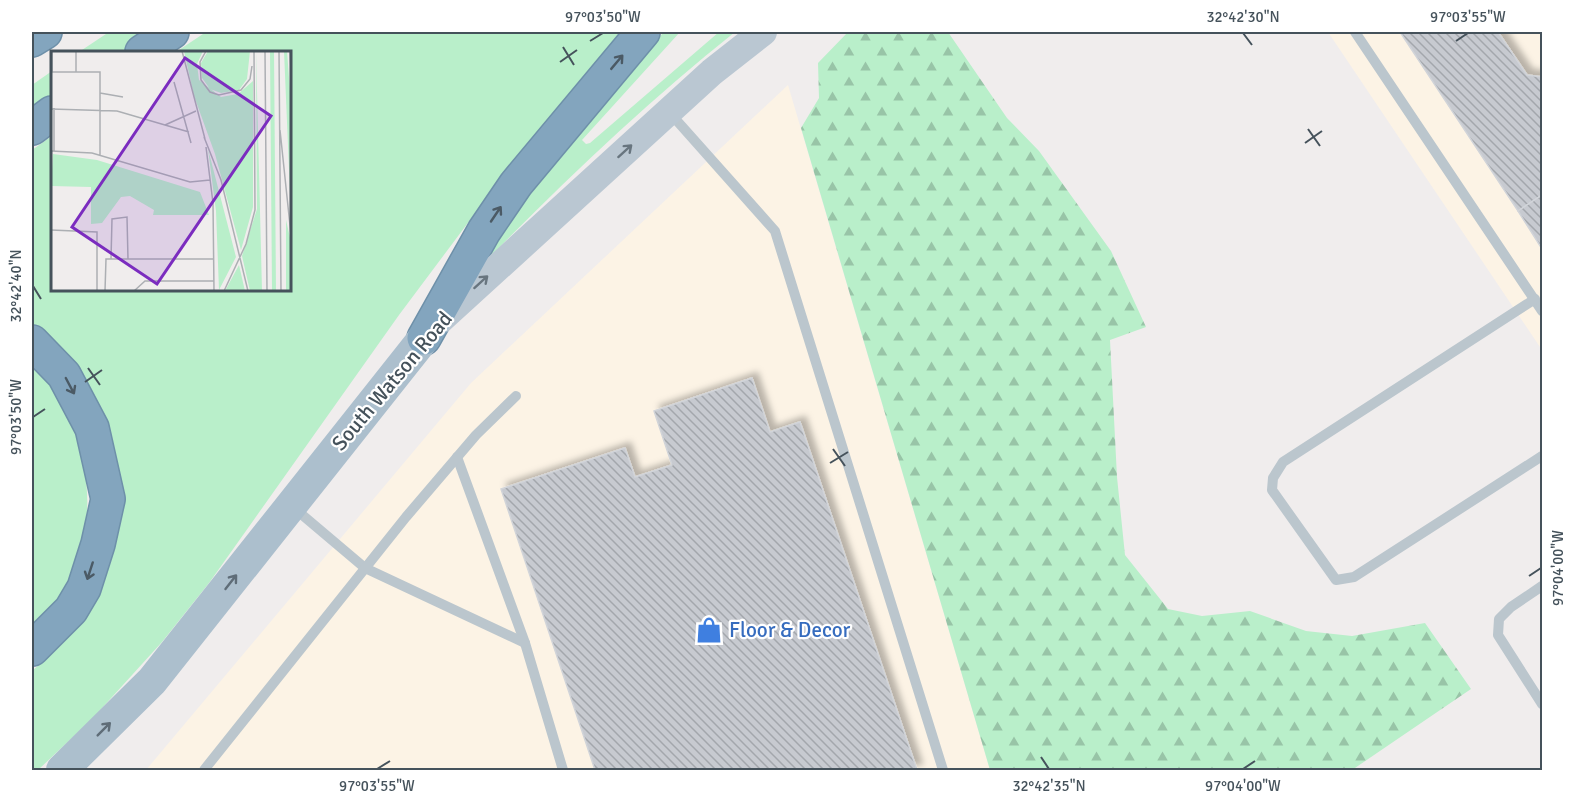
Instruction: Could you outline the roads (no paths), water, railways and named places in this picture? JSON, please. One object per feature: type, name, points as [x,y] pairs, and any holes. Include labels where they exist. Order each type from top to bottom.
[{"type":"highway","points":[[32,40],[45,32]]},
{"type":"highway","points":[[144,51],[172,32]]},
{"type":"highway","points":[[424,338],[484,231],[516,184],[643,32]]},
{"type":"highway","points":[[32,128],[51,114]]},
{"type":"highway","points":[[32,342],[64,375],[92,428],[108,500],[98,544],[84,588],[71,610],[32,649]]},
{"type":"main road","name":"South Watson Road","points":[[63,771],[153,681],[443,317],[712,72],[763,32]]},
{"type":"lane","points":[[1355,32],[1542,311]]},
{"type":"lane","points":[[669,112],[775,231],[943,771]]},
{"type":"lane","points":[[1535,299],[1283,462],[1273,478],[1272,490],[1336,580],[1354,577],[1542,456]]},
{"type":"lane","points":[[204,771],[365,568],[457,457],[516,396]]},
{"type":"lane","points":[[457,457],[525,643],[563,771]]},
{"type":"lane","points":[[291,506],[365,568],[525,643]]},
{"type":"lane","points":[[1542,586],[1511,607],[1499,619],[1498,635],[1542,704]]},
{"type":"place","name":"Floor & Decor","points":[[709,630]]}]
